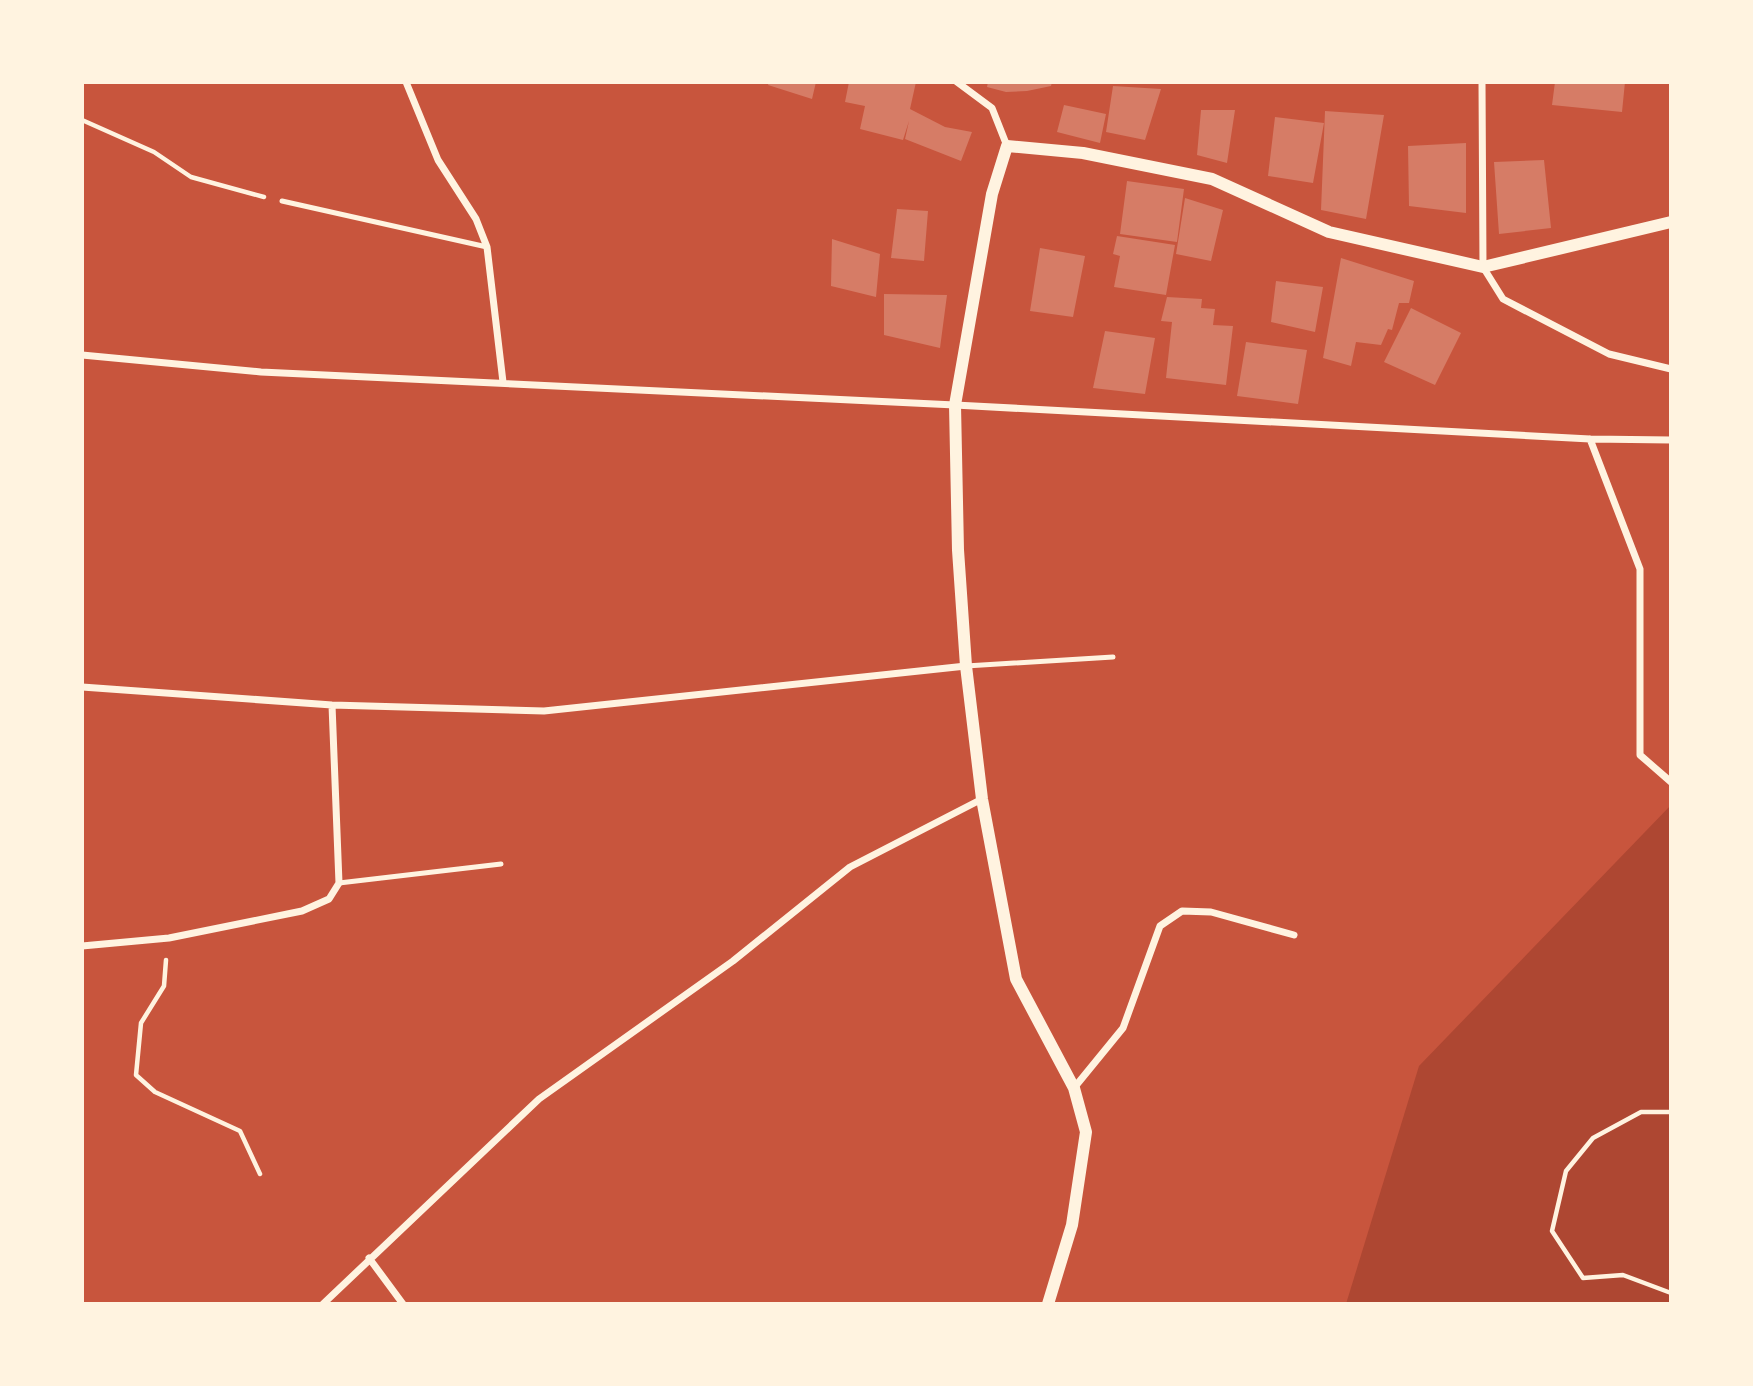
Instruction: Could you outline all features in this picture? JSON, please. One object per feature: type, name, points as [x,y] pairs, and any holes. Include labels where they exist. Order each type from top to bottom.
[{"type":"street","points":[[406,82],[438,160],[476,219],[487,247],[503,382]]},
{"type":"street","points":[[957,82],[992,108],[1007,146],[992,194],[955,405],[958,550],[966,666],[982,799],[1016,979],[1074,1088],[1086,1132],[1072,1226],[1046,1303]]},
{"type":"street","points":[[1482,82],[1483,267],[1503,299],[1609,354],[1671,369]]},
{"type":"street","points":[[1007,146],[1083,153],[1212,178],[1329,232],[1483,267],[1671,222]]},
{"type":"street","points":[[82,355],[261,372],[503,382],[1590,439],[1671,440]]},
{"type":"street","points":[[1590,439],[1640,569],[1640,755],[1671,782]]},
{"type":"street","points":[[82,687],[332,705],[544,711],[966,666]]},
{"type":"street","points":[[82,946],[169,938],[302,911],[329,900],[338,883],[332,705]]},
{"type":"street","points":[[323,1304],[539,1099],[733,961],[850,867],[982,799]]},
{"type":"street","points":[[1074,1088],[1123,1028],[1160,926],[1182,911],[1211,912],[1294,935]]},
{"type":"street","points":[[369,1258],[402,1304]]},
{"type":"lane","points":[[282,201],[487,247]]},
{"type":"lane","points":[[966,666],[1113,657]]},
{"type":"lane","points":[[338,883],[501,864]]},
{"type":"path","points":[[82,120],[154,152],[191,177],[282,201]]},
{"type":"path","points":[[169,938],[164,986],[141,1023],[136,1075],[155,1091],[240,1132],[260,1174]]},
{"type":"path","points":[[1671,1112],[1641,1112],[1593,1138],[1566,1171],[1552,1231],[1583,1278],[1623,1275],[1671,1293]]},
{"type":"shaded area","points":[[1671,805],[1671,1304],[1346,1304],[1419,1066]]},
{"type":"building","points":[[769,82],[816,82],[812,99],[768,85]]},
{"type":"building","points":[[849,82],[916,82],[910,109],[945,127],[972,132],[961,161],[905,139],[909,121],[903,140],[860,129],[865,106],[845,102]]},
{"type":"building","points":[[988,82],[1052,82],[1051,86],[1006,92],[987,87]]},
{"type":"building","points":[[1555,82],[1625,82],[1622,112],[1552,105]]},
{"type":"building","points":[[1113,86],[1161,89],[1145,140],[1106,132]]},
{"type":"building","points":[[1064,105],[1106,114],[1100,143],[1057,132]]},
{"type":"building","points":[[1201,110],[1235,110],[1227,163],[1197,155]]},
{"type":"building","points":[[1325,111],[1384,115],[1366,219],[1321,210]]},
{"type":"building","points":[[1275,117],[1324,123],[1313,183],[1268,176]]},
{"type":"building","points":[[1466,143],[1466,213],[1409,206],[1408,146]]},
{"type":"building","points":[[1544,160],[1551,228],[1499,234],[1494,162]]},
{"type":"building","points":[[1127,181],[1184,189],[1177,242],[1120,234]]},
{"type":"building","points":[[1185,198],[1223,210],[1211,261],[1176,254]]},
{"type":"building","points":[[897,209],[928,211],[924,261],[891,258]]},
{"type":"building","points":[[1117,236],[1175,245],[1166,295],[1114,287],[1120,256],[1113,254]]},
{"type":"building","points":[[832,239],[880,254],[876,297],[831,286]]},
{"type":"building","points":[[1040,248],[1085,256],[1073,317],[1030,311]]},
{"type":"building","points":[[1341,258],[1414,281],[1409,303],[1399,303],[1392,330],[1388,329],[1381,345],[1356,342],[1351,366],[1323,358]]},
{"type":"building","points":[[1276,281],[1323,287],[1315,332],[1271,322]]},
{"type":"building","points":[[884,294],[947,295],[940,348],[884,335]]},
{"type":"building","points":[[1167,297],[1202,299],[1201,308],[1215,309],[1213,325],[1233,326],[1226,385],[1166,378],[1172,322],[1161,321]]},
{"type":"building","points":[[1411,308],[1461,333],[1435,385],[1384,362]]},
{"type":"building","points":[[1105,331],[1155,338],[1145,394],[1093,388]]},
{"type":"building","points":[[1246,342],[1307,350],[1298,404],[1237,396]]}]
